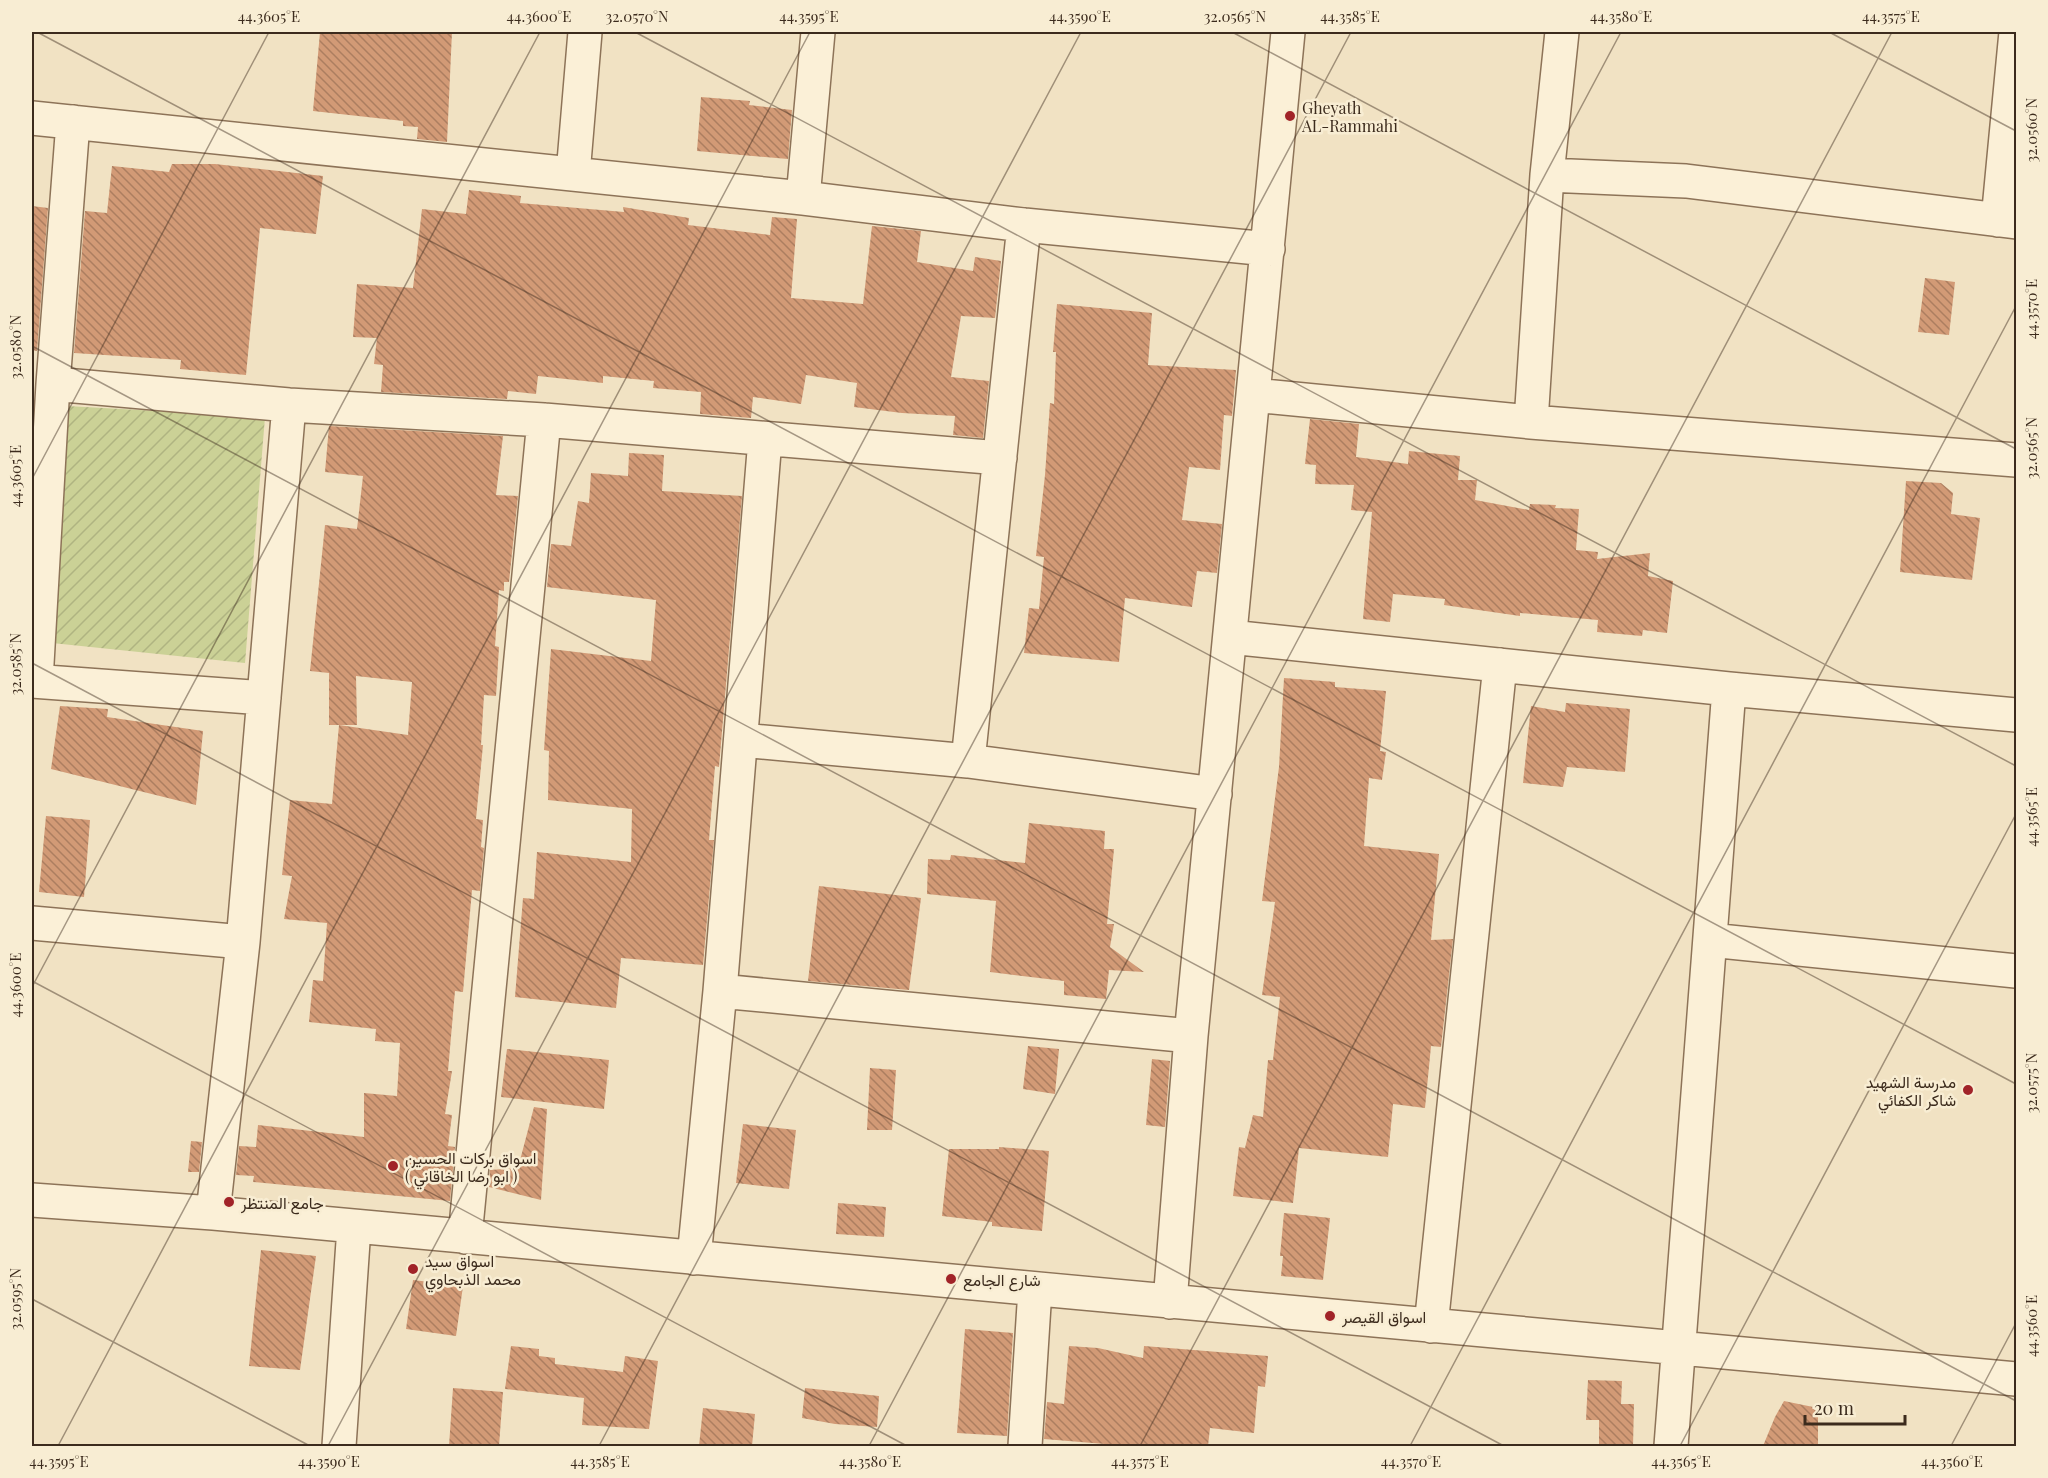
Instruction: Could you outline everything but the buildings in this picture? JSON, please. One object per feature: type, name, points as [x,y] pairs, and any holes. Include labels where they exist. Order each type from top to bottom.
[{"type":"street","points":[[573,174],[585,32]]},
{"type":"street","points":[[803,198],[818,32]]},
{"type":"street","points":[[1170,1302],[1191,1036],[1288,32]]},
{"type":"street","points":[[1531,422],[1547,175],[1562,32]]},
{"type":"street","points":[[1547,175],[1686,181],[2007,221],[2016,32]]},
{"type":"street","points":[[32,118],[803,198],[1024,225],[1268,249]]},
{"type":"street","points":[[73,122],[34,681],[264,698]]},
{"type":"street","points":[[968,761],[1024,225]]},
{"type":"street","points":[[53,384],[289,405],[544,420],[1000,458]]},
{"type":"street","points":[[1253,395],[1531,422],[2016,460]]},
{"type":"street","points":[[213,1214],[243,942],[289,405]]},
{"type":"street","points":[[465,1237],[544,420]]},
{"type":"street","points":[[694,1258],[720,991],[765,438]]},
{"type":"street","points":[[1230,637],[1729,689],[2016,715]]},
{"type":"street","points":[[1431,1326],[1500,665]]},
{"type":"street","points":[[1671,1446],[1729,689]]},
{"type":"street","points":[[741,740],[968,761],[1215,794]]},
{"type":"street","points":[[32,923],[243,942]]},
{"type":"street","points":[[1710,940],[2016,971]]},
{"type":"street","points":[[720,991],[1191,1036]]},
{"type":"street","points":[[32,1200],[213,1214],[2016,1379]]},
{"type":"street","points":[[339,1446],[354,1227]]},
{"type":"street","points":[[1026,1446],[1035,1289]]},
{"type":"green space","points":[[67,406],[265,417],[245,663],[52,643]]},
{"type":"place","name":"Gheyath AL-Rammahi","points":[[1290,116]]},
{"type":"place","name":"مدرسة الشهيد شاكر الكفائي","points":[[1968,1090]]},
{"type":"place","name":"اسواق بركات الحسين ( ابو رضا الخاقاني )","points":[[393,1166]]},
{"type":"place","name":"جامع المنتظر","points":[[229,1202]]},
{"type":"place","name":"اسواق سيد محمد الذبحاوي","points":[[413,1269]]},
{"type":"place","name":"شارع الجامع","points":[[951,1279]]},
{"type":"place","name":"اسواق القيصر","points":[[1330,1316]]}]
